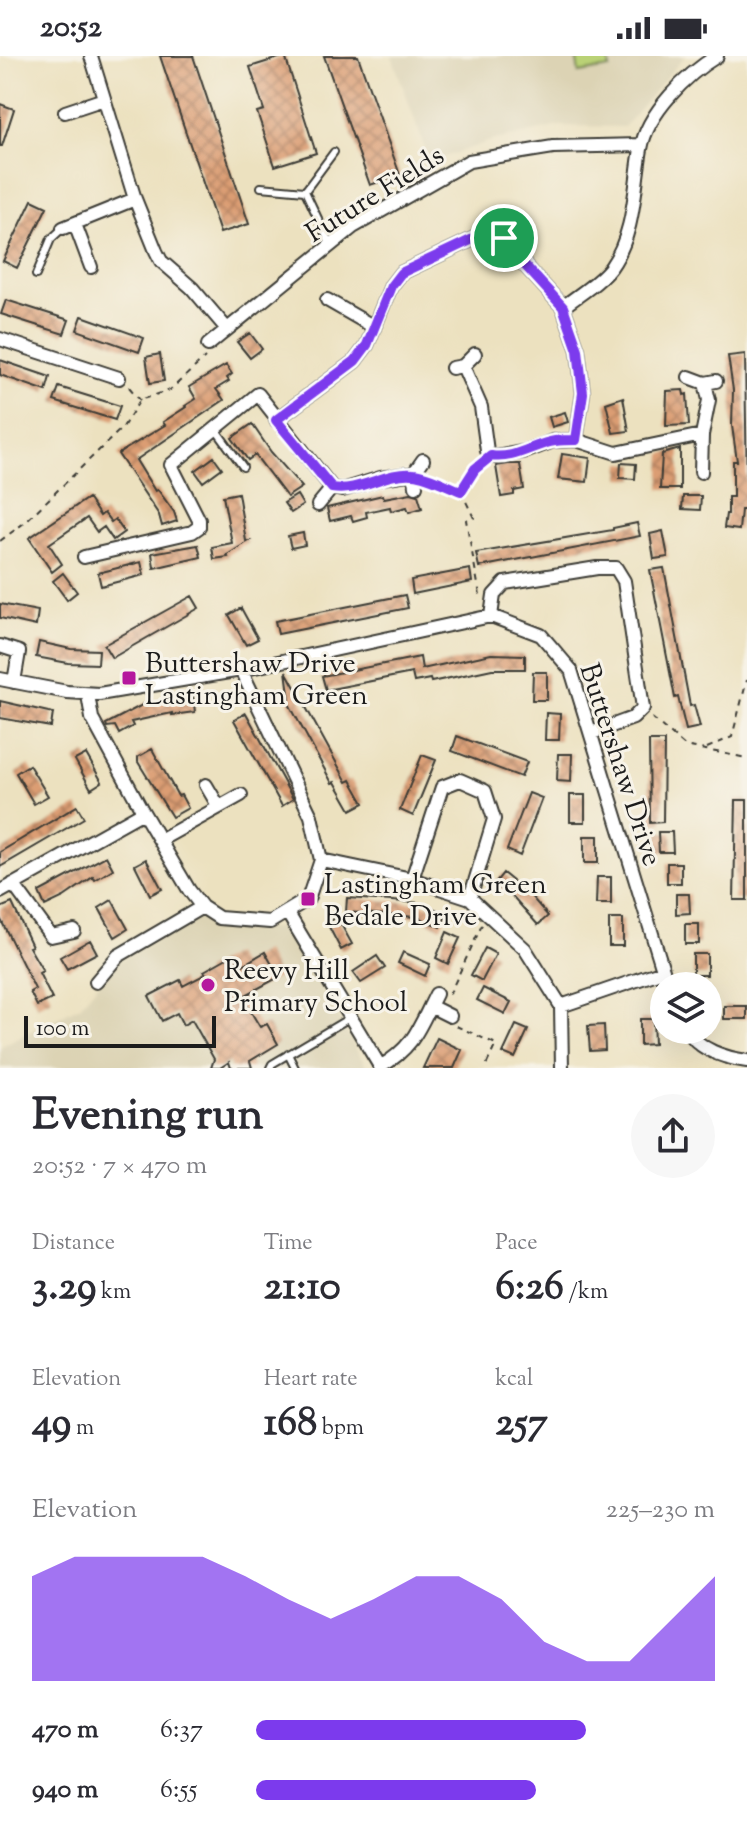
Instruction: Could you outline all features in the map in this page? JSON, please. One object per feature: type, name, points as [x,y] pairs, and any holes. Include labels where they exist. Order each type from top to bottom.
[{"type":"street","points":[[91,56],[135,199],[161,261],[192,288],[227,329]]},
{"type":"street","points":[[563,307],[610,268],[627,234],[637,186],[641,145],[656,115],[678,86],[717,56]]},
{"type":"street","points":[[65,112],[104,99]]},
{"type":"street","name":"Future Fields","points":[[208,345],[330,244],[395,201],[469,161],[553,147],[641,145]]},
{"type":"street","points":[[91,267],[69,226],[135,199]]},
{"type":"street","points":[[276,420],[355,361],[367,345],[391,286],[401,273],[492,230],[499,231],[563,307],[578,350],[583,393],[576,440]]},
{"type":"street","points":[[327,300],[374,327]]},
{"type":"street","points":[[0,339],[119,378]]},
{"type":"street","points":[[475,354],[458,367],[481,407],[487,451],[491,456],[527,451],[553,441],[576,440],[616,453],[702,435]]},
{"type":"street","points":[[689,377],[710,382],[702,435],[701,472]]},
{"type":"street","points":[[84,557],[192,532],[199,527],[199,520],[171,465],[258,394],[332,488],[342,490],[381,478],[415,480],[423,460]]},
{"type":"street","points":[[318,505],[332,488]]},
{"type":"street","points":[[0,679],[88,695],[241,670],[488,616],[494,595],[505,583],[597,568],[616,568],[624,581],[643,708],[633,718],[592,733]]},
{"type":"street","name":"Buttershaw Drive","points":[[488,616],[541,635],[571,670],[663,971]]},
{"type":"street","points":[[0,646],[19,652],[14,682]]},
{"type":"street","points":[[88,695],[92,718],[143,812],[202,907],[219,918],[270,922],[308,899],[321,860],[311,816],[241,670]]},
{"type":"street","points":[[412,879],[442,787],[460,780],[485,791],[494,819],[470,898]]},
{"type":"street","points":[[206,785],[219,807]]},
{"type":"street","points":[[160,840],[241,795]]},
{"type":"street","points":[[0,892],[143,812]]},
{"type":"street","points":[[321,860],[412,879],[470,898],[525,949],[561,1006],[562,1068]]},
{"type":"street","points":[[13,884],[51,936],[74,931]]},
{"type":"street","points":[[96,982],[118,956],[202,907]]},
{"type":"street","points":[[287,912],[380,1068],[401,1055],[413,1040],[433,999],[450,1016]]},
{"type":"street","points":[[561,1006],[663,971]]},
{"type":"street","points":[[703,1044],[724,1058],[747,1061]]},
{"type":"lane","points":[[305,191],[334,152]]},
{"type":"lane","points":[[261,187],[305,191]]},
{"type":"lane","points":[[305,191],[330,244]]},
{"type":"lane","points":[[36,275],[51,239],[69,226]]},
{"type":"lane","points":[[216,430],[243,467]]},
{"type":"lane","points":[[270,1068],[351,1017]]},
{"type":"lane","points":[[288,1054],[295,1068]]},
{"type":"path","points":[[0,541],[24,523],[123,427],[140,400],[170,390],[204,361],[208,345]]},
{"type":"path","points":[[119,378],[140,400]]},
{"type":"path","points":[[461,491],[475,469],[491,456]]},
{"type":"path","points":[[415,480],[461,491]]},
{"type":"path","points":[[461,491],[474,518],[466,520],[488,616]]},
{"type":"path","points":[[705,749],[732,737],[747,680]]},
{"type":"path","points":[[643,708],[685,746],[747,758]]},
{"type":"path","points":[[433,999],[448,997],[487,914]]},
{"type":"path","points":[[450,1016],[454,1025],[496,1044],[485,1068]]},
{"type":"shaded area","points":[[392,56],[685,56],[624,127],[559,126],[491,141],[430,162]]},
{"type":"shaded area","name":"Reevy Hill Primary School","points":[[202,916],[243,930],[287,927],[367,1068],[0,1068],[0,1047],[80,1006],[114,964]]},
{"type":"green space","points":[[576,56],[608,56],[610,68],[579,73]]},
{"type":"building","points":[[160,56],[193,56],[249,224],[220,233]]},
{"type":"building","points":[[285,56],[316,153],[275,166],[257,112],[264,110],[250,67]]},
{"type":"building","points":[[324,56],[358,56],[400,175],[370,185]]},
{"type":"building","points":[[0,104],[14,109],[2,146],[0,146]]},
{"type":"building","points":[[32,200],[47,207],[17,268],[3,261]]},
{"type":"building","points":[[6,300],[69,320],[64,334],[1,314]]},
{"type":"building","points":[[82,316],[144,338],[139,352],[77,330]]},
{"type":"building","points":[[250,333],[262,349],[250,358],[237,342]]},
{"type":"building","points":[[160,354],[164,381],[150,383],[146,357]]},
{"type":"building","points":[[745,354],[747,492],[746,510],[741,510],[739,530],[724,528],[728,497],[733,497],[733,461],[737,461],[728,356]]},
{"type":"building","points":[[0,360],[50,377],[46,391],[0,375]]},
{"type":"building","points":[[226,365],[232,374],[227,378],[229,381],[216,389],[224,400],[136,460],[155,491],[158,490],[174,512],[177,521],[162,526],[159,515],[118,454],[165,425],[163,422],[196,399],[189,387]]},
{"type":"building","points":[[59,387],[120,406],[115,420],[54,401]]},
{"type":"building","points":[[683,390],[684,395],[687,394],[689,425],[666,426],[667,391]]},
{"type":"building","points":[[623,397],[629,431],[613,433],[606,403]]},
{"type":"building","points":[[565,412],[568,422],[552,427],[549,417]]},
{"type":"building","points":[[252,424],[271,452],[302,487],[287,497],[255,455],[248,460],[232,438]]},
{"type":"building","points":[[680,449],[680,489],[660,489],[662,454]]},
{"type":"building","points":[[562,454],[590,458],[587,482],[558,479]]},
{"type":"building","points":[[214,457],[222,468],[203,482],[195,471]]},
{"type":"building","points":[[621,463],[636,464],[635,479],[620,478]]},
{"type":"building","points":[[520,464],[524,489],[501,497],[496,466]]},
{"type":"building","points":[[238,493],[246,541],[249,541],[228,557],[214,559],[212,547],[232,543],[223,496]]},
{"type":"building","points":[[411,493],[418,495],[422,508],[409,512],[407,507],[391,511],[390,507],[366,512],[367,517],[353,521],[351,516],[330,521],[327,508],[383,495],[384,498]]},
{"type":"building","points":[[297,495],[303,505],[291,513],[284,503]]},
{"type":"building","points":[[683,496],[701,496],[700,510],[682,509]]},
{"type":"building","points":[[88,498],[100,516],[104,513],[111,522],[115,519],[124,532],[113,540],[104,527],[97,532],[87,518],[49,544],[62,564],[52,572],[29,538]]},
{"type":"building","points":[[637,523],[640,536],[479,567],[476,553],[613,530]]},
{"type":"building","points":[[663,531],[668,557],[654,559],[650,534]]},
{"type":"building","points":[[303,533],[305,545],[291,548],[288,536]]},
{"type":"building","points":[[198,545],[201,557],[154,568],[152,553]]},
{"type":"building","points":[[141,562],[144,575],[101,586],[98,573]]},
{"type":"building","points":[[664,568],[690,706],[694,705],[700,727],[686,730],[678,697],[675,698],[650,570]]},
{"type":"building","points":[[470,569],[472,582],[413,594],[411,580]]},
{"type":"building","points":[[63,573],[77,592],[67,600],[53,581]]},
{"type":"building","points":[[405,595],[408,608],[278,634],[275,621]]},
{"type":"building","points":[[192,596],[199,608],[112,658],[104,645]]},
{"type":"building","points":[[0,604],[38,611],[36,626],[0,618]]},
{"type":"building","points":[[241,608],[258,639],[246,645],[229,615]]},
{"type":"building","points":[[39,642],[71,649],[99,650],[98,664],[36,657]]},
{"type":"building","points":[[491,654],[525,655],[525,669],[492,669],[431,682],[430,679],[414,682],[412,673],[326,690],[322,676],[420,657],[422,669]]},
{"type":"building","points":[[286,671],[347,782],[351,780],[364,803],[351,810],[335,782],[332,783],[288,702]]},
{"type":"building","points":[[533,672],[547,672],[547,700],[532,700]]},
{"type":"building","points":[[193,696],[195,712],[172,713],[131,722],[133,726],[119,734],[115,726],[107,727],[106,724],[144,704]]},
{"type":"building","points":[[0,701],[53,713],[51,727],[0,718]]},
{"type":"building","points":[[246,713],[293,799],[282,806],[234,720]]},
{"type":"building","points":[[546,713],[560,714],[559,740],[545,740]]},
{"type":"building","points":[[457,736],[527,762],[521,777],[452,751]]},
{"type":"building","points":[[649,741],[664,741],[663,822],[650,823]]},
{"type":"building","points":[[152,749],[188,808],[172,817],[138,762],[138,757]]},
{"type":"building","points":[[86,754],[102,782],[91,789],[75,760]]},
{"type":"building","points":[[558,754],[572,754],[571,782],[557,781]]},
{"type":"building","points":[[422,755],[436,760],[413,816],[400,810]]},
{"type":"building","points":[[29,765],[48,796],[34,804],[16,773]]},
{"type":"building","points":[[529,793],[542,798],[520,856],[507,850]]},
{"type":"building","points":[[570,795],[585,795],[585,822],[570,822]]},
{"type":"building","points":[[736,800],[747,800],[747,900],[734,900]]},
{"type":"building","points":[[77,806],[84,818],[0,867],[0,852]]},
{"type":"building","points":[[658,832],[672,832],[673,852],[659,852]]},
{"type":"building","points":[[584,836],[598,836],[598,863],[584,863]]},
{"type":"building","points":[[106,856],[113,869],[95,880],[93,877],[45,906],[39,892]]},
{"type":"building","points":[[146,859],[162,889],[150,895],[135,865]]},
{"type":"building","points":[[667,863],[681,863],[681,883],[667,883]]},
{"type":"building","points":[[503,873],[530,895],[548,916],[538,925],[515,899],[494,884]]},
{"type":"building","points":[[597,877],[611,877],[611,904],[596,904]]},
{"type":"building","points":[[676,894],[689,894],[690,913],[676,914]]},
{"type":"building","points":[[347,898],[421,903],[447,914],[441,927],[417,917],[346,912]]},
{"type":"building","points":[[112,900],[128,929],[115,937],[99,908]]},
{"type":"building","points":[[12,903],[32,946],[29,947],[43,971],[39,973],[52,999],[37,1006],[30,992],[35,989],[0,918],[0,908]]},
{"type":"building","points":[[337,917],[352,944],[341,950],[327,923]]},
{"type":"building","points":[[609,919],[623,919],[623,946],[609,946]]},
{"type":"building","points":[[685,924],[699,924],[699,944],[685,944]]},
{"type":"building","points":[[447,932],[460,938],[448,964],[436,958]]},
{"type":"building","points":[[90,940],[97,953],[67,969],[60,957]]},
{"type":"building","points":[[485,948],[496,954],[482,981],[471,975]]},
{"type":"building","points":[[265,952],[279,977],[242,997],[260,1027],[267,1024],[278,1044],[250,1061],[252,1068],[231,1068],[229,1062],[220,1068],[211,1068],[214,1059],[192,1020],[183,1025],[177,1013],[162,1021],[149,996],[180,980],[183,986],[234,954],[241,966]]},
{"type":"building","points":[[403,952],[430,964],[425,976],[398,963]]},
{"type":"building","points":[[693,954],[707,954],[707,972],[693,972]]},
{"type":"building","points":[[377,956],[385,968],[361,983],[353,972]]},
{"type":"building","points":[[483,988],[511,1002],[505,1014],[477,1000]]},
{"type":"building","points":[[724,1006],[747,1006],[747,1019],[724,1019]]},
{"type":"building","points":[[640,1019],[650,1019],[650,1044],[654,1044],[640,1045]]},
{"type":"building","points":[[516,1025],[528,1030],[515,1058],[503,1053]]},
{"type":"building","points":[[604,1025],[605,1050],[590,1051],[588,1026]]},
{"type":"building","points":[[437,1038],[462,1050],[454,1068],[423,1068]]},
{"type":"place","name":"Buttershaw Drive Lastingham Green","points":[[129,678]]},
{"type":"place","name":"Lastingham Green Bedale Drive","points":[[308,899]]},
{"type":"place","name":"Reevy Hill Primary School","points":[[208,985]]},
{"type":"route","points":[[492,230],[499,231],[504,238],[563,307],[574,336],[583,393],[576,440],[553,441],[527,451],[491,456],[475,469],[461,491],[414,473],[381,478],[342,490],[332,488],[276,420],[355,361],[367,345],[391,286],[401,273],[492,230]]}]
